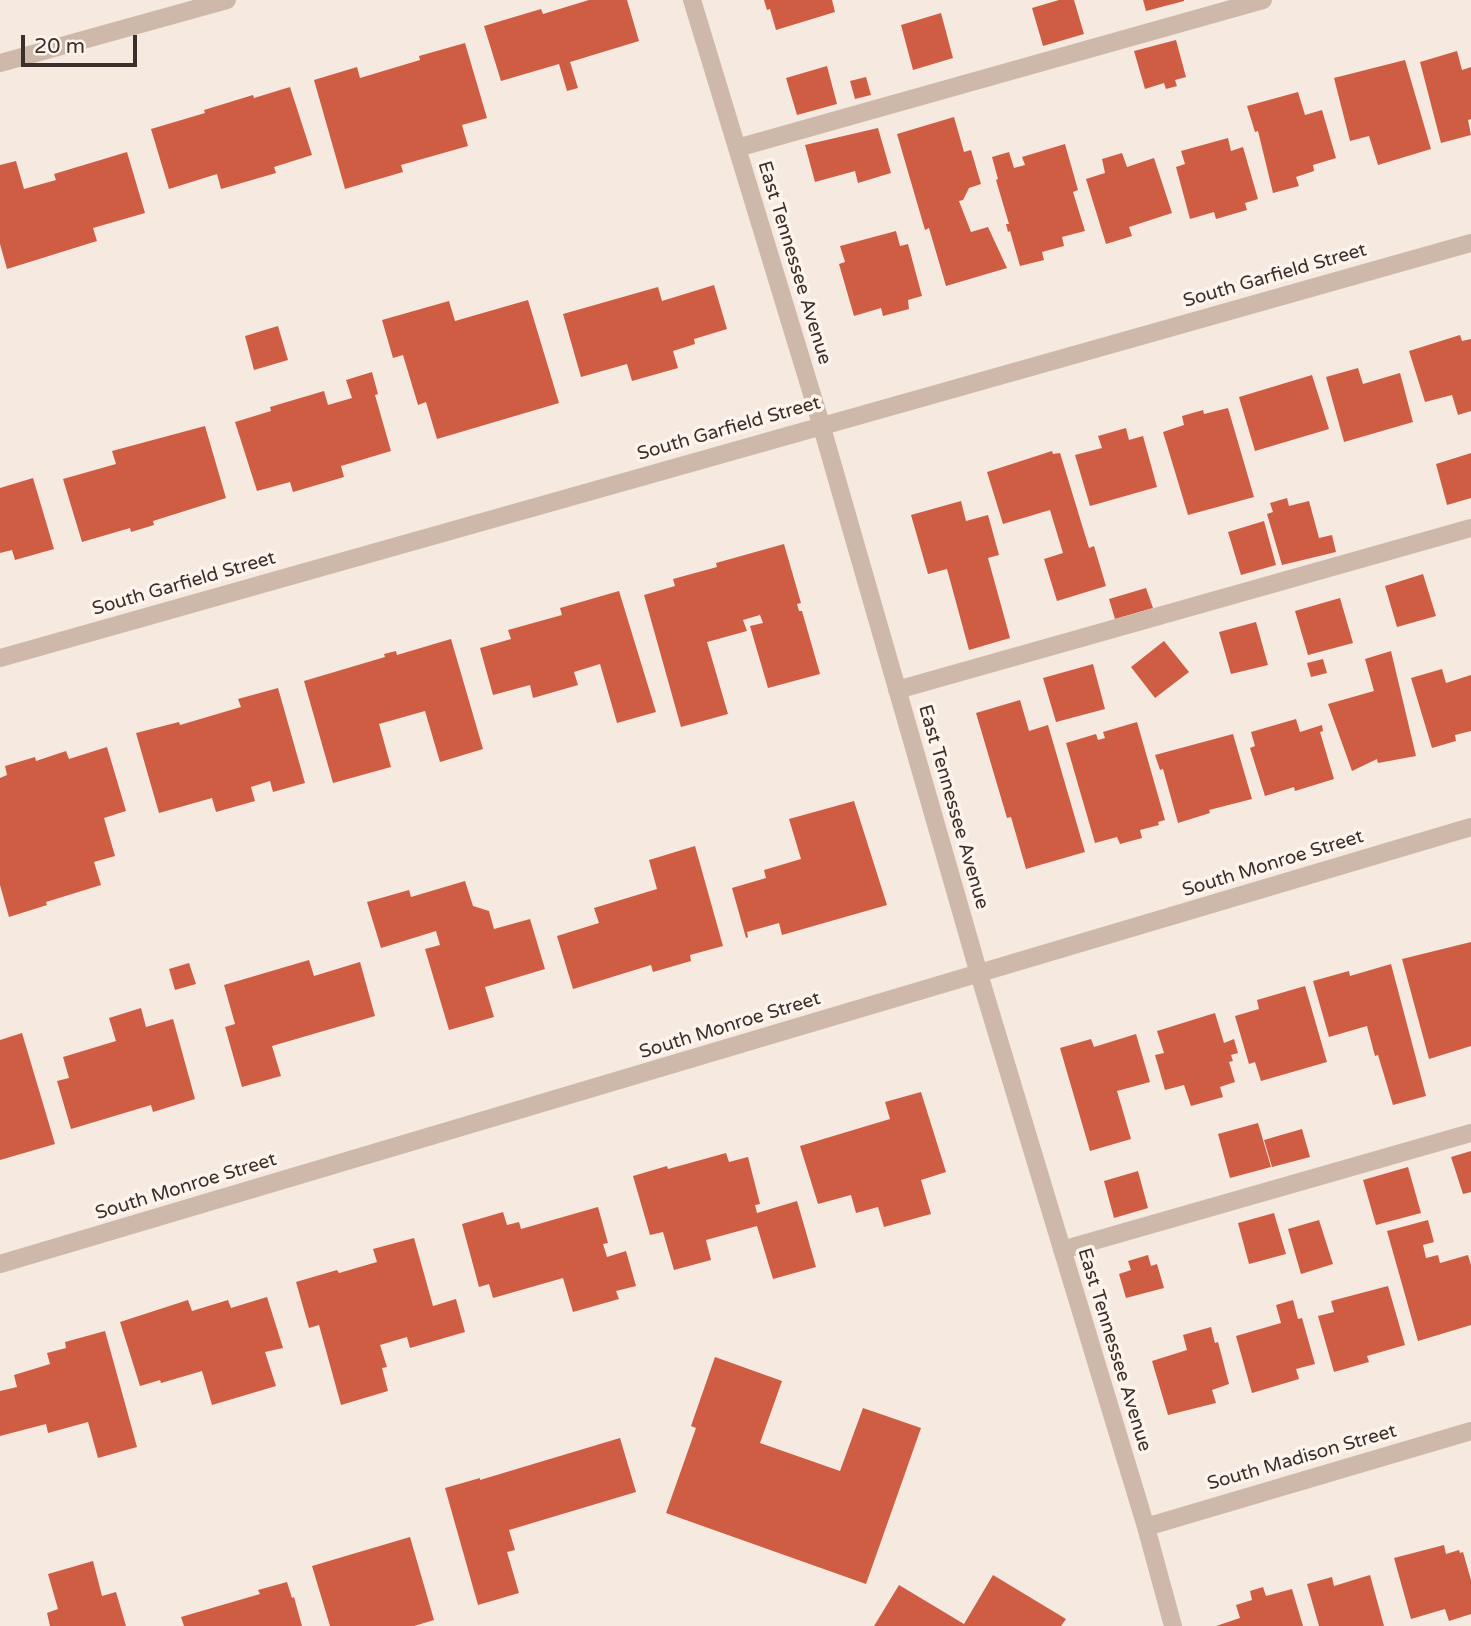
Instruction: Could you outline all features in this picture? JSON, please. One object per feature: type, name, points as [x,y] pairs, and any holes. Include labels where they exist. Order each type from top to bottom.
[{"type":"street","points":[[0,63],[227,0]]},
{"type":"street","name":"East Tennessee Avenue","points":[[692,0],[821,424],[979,974],[1146,1527],[1173,1626]]},
{"type":"street","points":[[737,148],[1262,0]]},
{"type":"street","name":"South Garfield Street","points":[[0,658],[821,424],[1471,243]]},
{"type":"street","points":[[897,690],[1471,528]]},
{"type":"street","name":"South Monroe Street","points":[[0,1264],[1471,827]]},
{"type":"street","points":[[1062,1250],[1471,1133]]},
{"type":"street","name":"South Madison Street","points":[[1146,1527],[1471,1431]]},
{"type":"building","points":[[589,0],[627,0],[639,41],[570,62],[578,88],[567,91],[559,64],[501,81],[484,26],[541,9],[543,14]]},
{"type":"building","points":[[764,0],[832,0],[835,12],[776,30],[770,9],[767,10]]},
{"type":"building","points":[[1059,0],[1074,0],[1084,34],[1043,46],[1032,8]]},
{"type":"building","points":[[1143,0],[1184,0],[1184,1],[1146,11]]},
{"type":"building","points":[[941,13],[953,58],[913,70],[901,25]]},
{"type":"building","points":[[1176,40],[1186,77],[1175,80],[1177,86],[1166,89],[1164,83],[1145,89],[1134,51]]},
{"type":"building","points":[[465,43],[487,118],[462,125],[468,146],[401,165],[403,172],[345,189],[314,80],[357,67],[360,78],[420,60],[419,56]]},
{"type":"building","points":[[1457,51],[1462,70],[1471,67],[1471,119],[1468,120],[1471,135],[1441,143],[1420,62]]},
{"type":"building","points":[[1405,60],[1431,149],[1378,165],[1369,136],[1350,141],[1334,78]]},
{"type":"building","points":[[827,66],[837,104],[797,115],[786,78]]},
{"type":"building","points":[[866,77],[871,95],[855,99],[850,81]]},
{"type":"building","points":[[290,87],[312,155],[274,167],[276,173],[221,189],[217,174],[169,189],[151,129],[253,95],[254,98]]},
{"type":"building","points":[[1298,92],[1305,115],[1322,110],[1336,158],[1313,165],[1314,171],[1296,177],[1299,186],[1273,193],[1258,131],[1255,132],[1247,106]]},
{"type":"building","points":[[954,117],[964,152],[971,150],[981,184],[969,188],[963,200],[959,201],[971,232],[988,227],[1007,268],[946,286],[929,228],[925,230],[897,134]]},
{"type":"building","points":[[878,128],[891,173],[858,183],[855,171],[815,182],[805,145]]},
{"type":"building","points":[[1228,138],[1231,151],[1243,147],[1258,199],[1245,203],[1247,210],[1216,219],[1214,212],[1190,219],[1176,167],[1185,164],[1181,151]]},
{"type":"building","points":[[1065,144],[1078,190],[1073,192],[1085,231],[1062,237],[1064,246],[1042,252],[1044,260],[1020,266],[1010,231],[1008,232],[1006,224],[1009,224],[992,157],[1009,152],[1014,168],[1025,165],[1022,157]]},
{"type":"building","points":[[127,152],[145,213],[93,228],[97,241],[7,269],[0,244],[0,165],[16,161],[24,189],[56,180],[54,174]]},
{"type":"building","points":[[1122,153],[1127,167],[1154,158],[1172,213],[1129,227],[1132,236],[1106,244],[1086,179],[1105,173],[1102,159]]},
{"type":"building","points":[[896,231],[900,246],[908,244],[922,296],[908,300],[909,309],[883,316],[881,308],[854,316],[839,264],[845,262],[840,246]]},
{"type":"building","points":[[714,285],[727,329],[694,339],[695,344],[673,351],[678,368],[632,381],[627,364],[581,377],[563,314],[658,287],[662,301]]},
{"type":"building","points":[[528,300],[559,403],[437,439],[426,402],[418,405],[403,355],[393,358],[382,320],[449,301],[455,321]]},
{"type":"building","points":[[278,326],[288,360],[254,370],[245,336]]},
{"type":"building","points":[[1460,335],[1462,341],[1471,339],[1471,411],[1458,415],[1452,395],[1425,402],[1409,351]]},
{"type":"building","points":[[1358,368],[1363,384],[1400,373],[1413,422],[1344,442],[1326,377]]},
{"type":"building","points":[[372,372],[378,394],[375,395],[391,451],[341,466],[344,477],[293,492],[290,482],[257,491],[235,422],[271,411],[270,407],[324,391],[328,405],[352,398],[346,380]]},
{"type":"building","points":[[1312,375],[1329,429],[1255,451],[1239,397]]},
{"type":"building","points":[[1228,408],[1254,497],[1188,515],[1163,432],[1184,425],[1182,416],[1203,410],[1204,414]]},
{"type":"building","points":[[205,426],[226,498],[153,521],[154,525],[131,532],[130,528],[82,542],[63,479],[116,464],[112,451]]},
{"type":"building","points":[[1126,428],[1129,440],[1143,436],[1157,487],[1090,506],[1075,455],[1102,448],[1098,436]]},
{"type":"building","points":[[1052,451],[1053,454],[1060,453],[1089,548],[1094,546],[1106,586],[1057,601],[1044,559],[1063,553],[1050,510],[1003,524],[987,472]]},
{"type":"building","points":[[1471,453],[1471,498],[1447,505],[1436,464]]},
{"type":"building","points":[[33,478],[54,549],[15,560],[12,550],[0,553],[0,488]]},
{"type":"building","points":[[1287,498],[1289,506],[1309,501],[1319,538],[1332,535],[1336,552],[1282,565],[1267,514],[1273,512],[1270,503]]},
{"type":"building","points":[[961,501],[966,521],[988,515],[999,555],[988,558],[1010,638],[969,650],[947,569],[928,574],[911,515]]},
{"type":"building","points":[[1264,521],[1276,565],[1241,575],[1228,532]]},
{"type":"building","points":[[784,544],[801,603],[797,604],[799,611],[802,611],[820,674],[768,688],[750,626],[763,623],[760,615],[743,620],[747,631],[707,642],[728,714],[681,727],[644,595],[675,586],[673,579],[717,567],[716,563]]},
{"type":"building","points":[[1423,574],[1436,616],[1397,627],[1385,586]]},
{"type":"building","points":[[1146,588],[1153,608],[1115,619],[1109,599]]},
{"type":"building","points":[[619,591],[656,712],[617,723],[600,664],[574,672],[578,685],[533,698],[530,685],[493,695],[480,648],[511,639],[508,630],[562,615],[560,608]]},
{"type":"building","points":[[1340,598],[1353,643],[1308,655],[1295,611]]},
{"type":"building","points":[[1256,622],[1268,665],[1231,674],[1219,632]]},
{"type":"building","points":[[451,639],[483,749],[440,762],[425,711],[379,724],[391,767],[333,783],[304,681],[385,657],[384,654],[396,651],[397,655]]},
{"type":"building","points":[[1164,641],[1189,672],[1155,698],[1131,667]]},
{"type":"building","points":[[1391,651],[1416,756],[1378,763],[1377,759],[1352,771],[1328,704],[1374,691],[1365,659]]},
{"type":"building","points":[[1323,659],[1327,673],[1311,677],[1307,663]]},
{"type":"building","points":[[1093,664],[1105,709],[1056,722],[1043,678]]},
{"type":"building","points":[[1442,669],[1446,683],[1471,675],[1471,731],[1455,735],[1456,741],[1432,748],[1411,678]]},
{"type":"building","points":[[278,688],[305,783],[273,792],[270,781],[251,787],[255,801],[216,812],[212,798],[159,813],[136,733],[179,722],[180,725],[241,707],[238,699]]},
{"type":"building","points":[[1020,700],[1029,731],[1048,725],[1085,852],[1026,869],[1011,817],[1007,818],[976,713]]},
{"type":"building","points":[[1296,719],[1300,732],[1322,725],[1323,731],[1320,732],[1334,779],[1295,791],[1294,787],[1265,796],[1250,748],[1255,746],[1251,732]]},
{"type":"building","points":[[1137,722],[1165,820],[1158,822],[1159,825],[1140,830],[1142,838],[1120,844],[1117,837],[1095,843],[1066,743],[1096,734],[1098,740],[1105,738],[1103,732]]},
{"type":"building","points":[[1233,734],[1252,799],[1209,810],[1210,813],[1178,823],[1163,769],[1160,770],[1155,755]]},
{"type":"building","points":[[107,747],[126,811],[104,818],[115,856],[94,862],[101,885],[9,917],[0,885],[0,778],[7,775],[5,766],[35,757],[36,761],[66,751],[69,759]]},
{"type":"building","points":[[854,801],[887,905],[782,935],[779,923],[747,932],[746,938],[732,888],[766,878],[764,870],[801,859],[789,819]]},
{"type":"building","points":[[695,846],[723,946],[690,955],[691,961],[653,972],[651,965],[573,989],[557,936],[599,923],[594,908],[657,889],[649,860]]},
{"type":"building","points":[[465,881],[473,906],[489,911],[494,929],[530,919],[545,969],[485,987],[494,1017],[449,1030],[425,949],[440,945],[436,931],[381,948],[367,902],[409,890],[411,897]]},
{"type":"building","points":[[1471,942],[1471,1046],[1429,1059],[1402,959]]},
{"type":"building","points":[[309,960],[314,976],[360,962],[375,1016],[272,1046],[281,1076],[242,1087],[225,1027],[235,1024],[224,985]]},
{"type":"building","points":[[189,963],[196,984],[175,990],[169,969]]},
{"type":"building","points":[[1391,964],[1426,1096],[1393,1105],[1367,1026],[1329,1037],[1313,981],[1349,971],[1350,976]]},
{"type":"building","points":[[1305,986],[1327,1062],[1261,1081],[1255,1062],[1249,1064],[1235,1016],[1259,1009],[1257,1000]]},
{"type":"building","points":[[141,1008],[146,1027],[173,1019],[195,1099],[153,1112],[151,1105],[71,1129],[57,1081],[69,1078],[63,1057],[116,1041],[109,1018]]},
{"type":"building","points":[[1215,1013],[1224,1043],[1234,1039],[1238,1053],[1231,1055],[1233,1061],[1229,1062],[1235,1082],[1220,1087],[1223,1097],[1191,1106],[1184,1085],[1165,1090],[1155,1055],[1164,1053],[1157,1031]]},
{"type":"building","points":[[22,1033],[55,1144],[0,1160],[0,1040]]},
{"type":"building","points":[[1136,1034],[1150,1082],[1117,1091],[1131,1139],[1090,1151],[1060,1048],[1091,1039],[1094,1047]]},
{"type":"building","points":[[921,1092],[946,1172],[921,1180],[931,1214],[884,1227],[878,1207],[856,1213],[851,1195],[818,1204],[800,1146],[890,1119],[885,1102]]},
{"type":"building","points":[[1258,1123],[1271,1167],[1230,1178],[1218,1134]]},
{"type":"building","points":[[1302,1129],[1310,1157],[1272,1167],[1264,1140]]},
{"type":"building","points":[[1471,1151],[1471,1192],[1463,1194],[1451,1157]]},
{"type":"building","points":[[726,1153],[729,1162],[748,1157],[760,1204],[755,1205],[757,1213],[797,1201],[816,1267],[773,1279],[757,1226],[706,1240],[711,1260],[674,1270],[663,1232],[650,1235],[633,1176]]},
{"type":"building","points":[[1408,1167],[1421,1213],[1376,1225],[1363,1180]]},
{"type":"building","points":[[1138,1171],[1148,1208],[1114,1218],[1104,1181]]},
{"type":"building","points":[[598,1207],[608,1243],[603,1244],[607,1257],[626,1251],[636,1286],[616,1291],[619,1299],[573,1312],[563,1278],[493,1298],[489,1284],[479,1287],[462,1224],[503,1212],[507,1225],[519,1222],[521,1229]]},
{"type":"building","points":[[1274,1213],[1286,1254],[1249,1264],[1238,1223]]},
{"type":"building","points":[[1319,1220],[1333,1264],[1301,1274],[1288,1229]]},
{"type":"building","points":[[1428,1220],[1434,1242],[1423,1245],[1426,1258],[1438,1255],[1440,1263],[1468,1255],[1471,1265],[1471,1325],[1418,1341],[1387,1231]]},
{"type":"building","points":[[414,1238],[433,1306],[456,1299],[465,1332],[410,1348],[407,1337],[380,1345],[387,1367],[382,1368],[388,1391],[341,1405],[319,1325],[309,1328],[296,1282],[377,1262],[373,1249]]},
{"type":"building","points":[[1148,1255],[1151,1266],[1157,1264],[1164,1288],[1126,1298],[1119,1274],[1131,1270],[1128,1261]]},
{"type":"building","points":[[1388,1286],[1405,1345],[1367,1356],[1369,1362],[1334,1372],[1318,1316],[1334,1312],[1331,1301]]},
{"type":"building","points":[[267,1297],[283,1348],[265,1352],[276,1386],[212,1405],[202,1371],[140,1386],[120,1322],[188,1300],[192,1311],[228,1300],[231,1308]]},
{"type":"building","points":[[1293,1300],[1298,1319],[1302,1318],[1315,1364],[1296,1369],[1299,1379],[1252,1393],[1236,1336],[1281,1323],[1276,1305]]},
{"type":"building","points":[[1211,1327],[1215,1343],[1218,1342],[1229,1384],[1212,1390],[1216,1403],[1168,1415],[1152,1361],[1187,1350],[1183,1335]]},
{"type":"building","points":[[105,1331],[137,1447],[98,1458],[88,1422],[48,1433],[46,1424],[0,1436],[0,1391],[17,1387],[14,1375],[50,1364],[47,1353],[66,1348],[65,1342]]},
{"type":"building","points":[[715,1357],[782,1381],[760,1443],[840,1471],[863,1408],[921,1428],[866,1584],[666,1513],[696,1428],[691,1426]]},
{"type":"building","points":[[620,1438],[636,1492],[509,1530],[515,1550],[507,1552],[519,1593],[478,1605],[445,1488]]},
{"type":"building","points":[[410,1537],[434,1620],[414,1626],[330,1626],[312,1566]]},
{"type":"building","points":[[1444,1545],[1446,1554],[1459,1550],[1460,1553],[1463,1552],[1471,1580],[1471,1614],[1449,1621],[1445,1609],[1411,1619],[1394,1558]]},
{"type":"building","points":[[93,1561],[102,1596],[116,1592],[126,1626],[50,1626],[47,1613],[58,1609],[48,1574]]},
{"type":"building","points":[[993,1575],[1066,1619],[1061,1626],[874,1626],[899,1585],[964,1624]]},
{"type":"building","points":[[1370,1575],[1384,1626],[1319,1626],[1307,1584],[1332,1577],[1334,1586]]},
{"type":"building","points":[[287,1582],[302,1626],[184,1626],[181,1617],[260,1594],[258,1590]]},
{"type":"building","points":[[1263,1587],[1266,1596],[1292,1589],[1303,1626],[1216,1626],[1240,1618],[1236,1605],[1252,1600],[1250,1591]]}]
